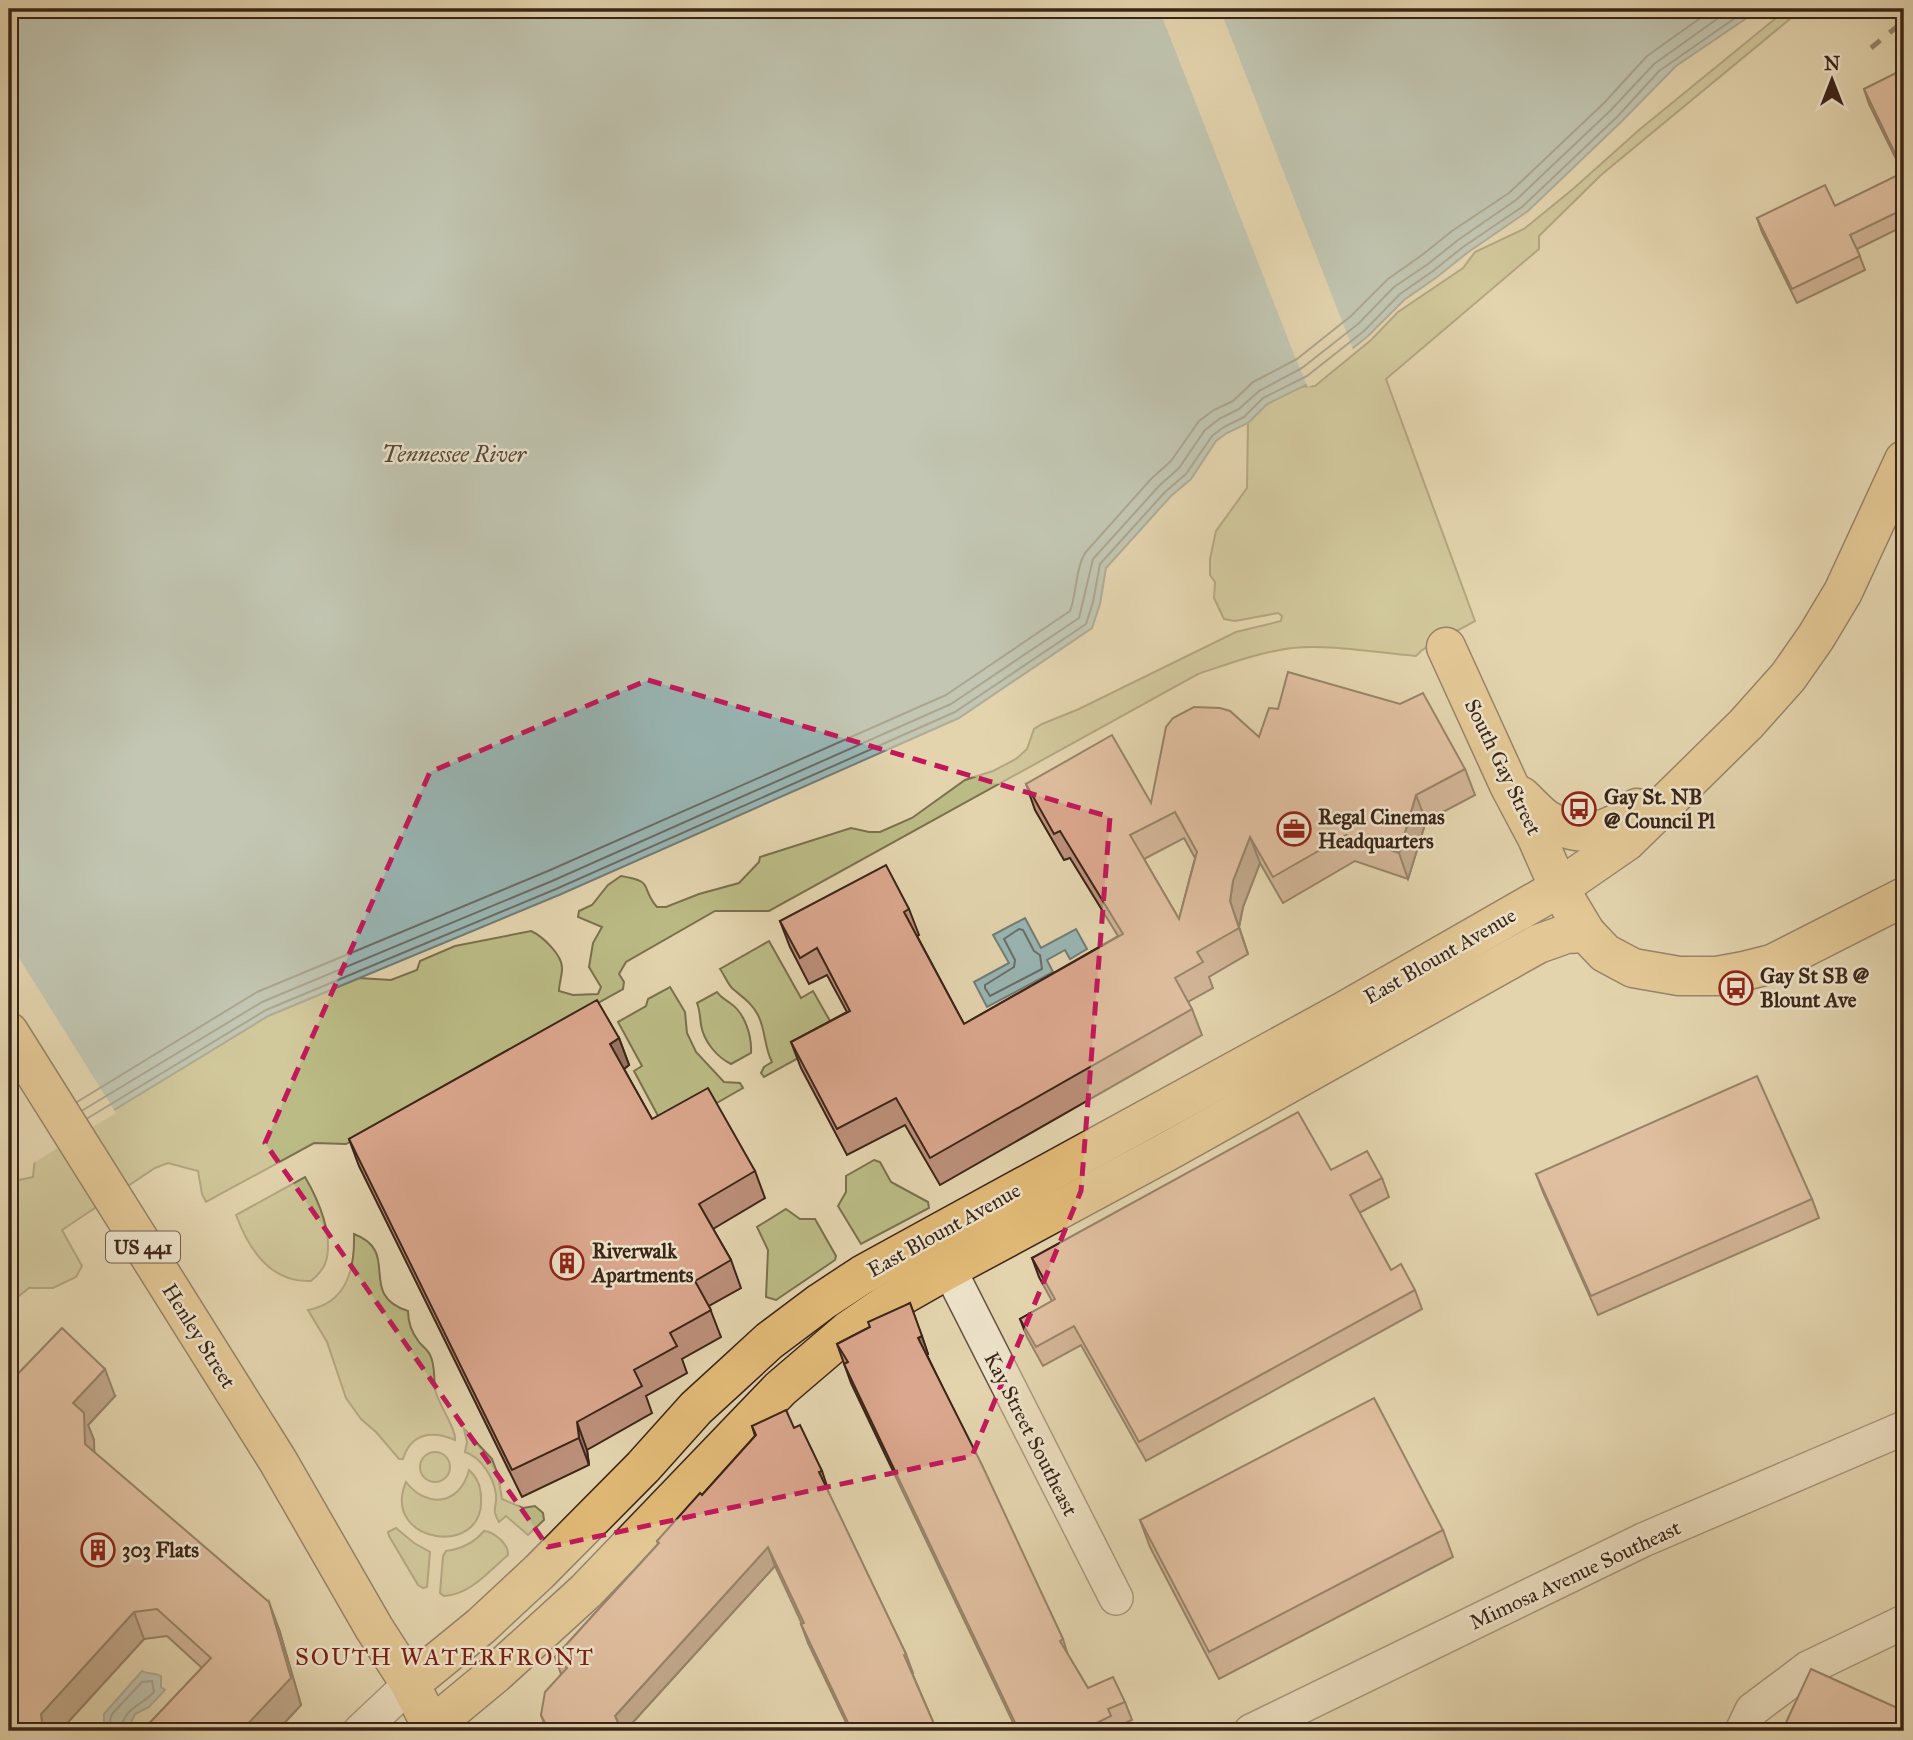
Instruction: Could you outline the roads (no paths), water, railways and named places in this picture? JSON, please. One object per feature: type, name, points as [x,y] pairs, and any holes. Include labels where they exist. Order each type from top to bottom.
[{"type":"main road","name":"East Blount Avenue","points":[[410,1684],[481,1626],[539,1572],[643,1467],[696,1408],[769,1341],[821,1303],[862,1275],[941,1252],[1354,1026],[1627,841],[1721,749],[1788,677],[1843,592],[1904,460]]},
{"type":"main road","name":"South Gay Street","points":[[1447,647],[1559,888],[1586,933],[1605,953],[1633,968],[1679,976],[1717,976],[1772,964],[1904,897]]},
{"type":"main road","points":[[1509,785],[1544,818],[1561,827],[1580,832],[1601,831],[1624,821],[1683,766],[1721,749]]},
{"type":"main road","points":[[1354,1026],[1538,944],[1566,934],[1586,933]]},
{"type":"main road","name":"Henley Street","points":[[9,1032],[278,1461],[374,1628],[410,1684]]},
{"type":"main road","points":[[430,1730],[586,1591],[745,1425],[802,1370],[849,1330],[884,1306],[941,1252]]},
{"type":"main road","points":[[769,1341],[802,1370]]},
{"type":"main road","name":"US 441","points":[[410,1684],[430,1730]]},
{"type":"street","name":"Kay Street Southeast","points":[[941,1252],[1116,1598]]},
{"type":"street","name":"Mimosa Avenue Southeast","points":[[1251,1731],[1643,1540],[1904,1428]]},
{"type":"street","points":[[1742,1731],[1752,1710],[1808,1668],[1904,1622]]},
{"type":"street","points":[[360,1731],[410,1684]]},
{"type":"water","name":"Tennessee River","points":[[9,9],[1760,9],[1676,66],[1528,211],[1404,300],[1368,336],[1310,383],[1267,404],[1248,423],[1216,441],[1191,479],[1171,496],[1106,568],[1100,604],[1092,628],[959,718],[559,895],[268,1016],[9,1174]]},
{"type":"water","points":[[1025,918],[1041,948],[1076,929],[1087,949],[1070,959],[1065,950],[1047,960],[1053,972],[987,1007],[974,982],[1009,963],[993,935]]},
{"type":"water","points":[[142,1671],[161,1676],[161,1687],[165,1690],[149,1707],[135,1714],[127,1731],[108,1731],[104,1725],[104,1714]]},
{"type":"railway","points":[[1871,48],[1904,21]]},
{"type":"place","name":"Gay St. NB @ Council Pl","points":[[1579,809]]},
{"type":"place","name":"Regal Cinemas Headquarters","points":[[1294,829]]},
{"type":"place","name":"Gay St SB @ Blount Ave","points":[[1736,988]]},
{"type":"place","name":"Riverwalk Apartments","points":[[567,1263]]},
{"type":"place","name":"303 Flats","points":[[98,1550]]},
{"type":"district","name":"SOUTH WATERFRONT","points":[[445,1657]]}]
